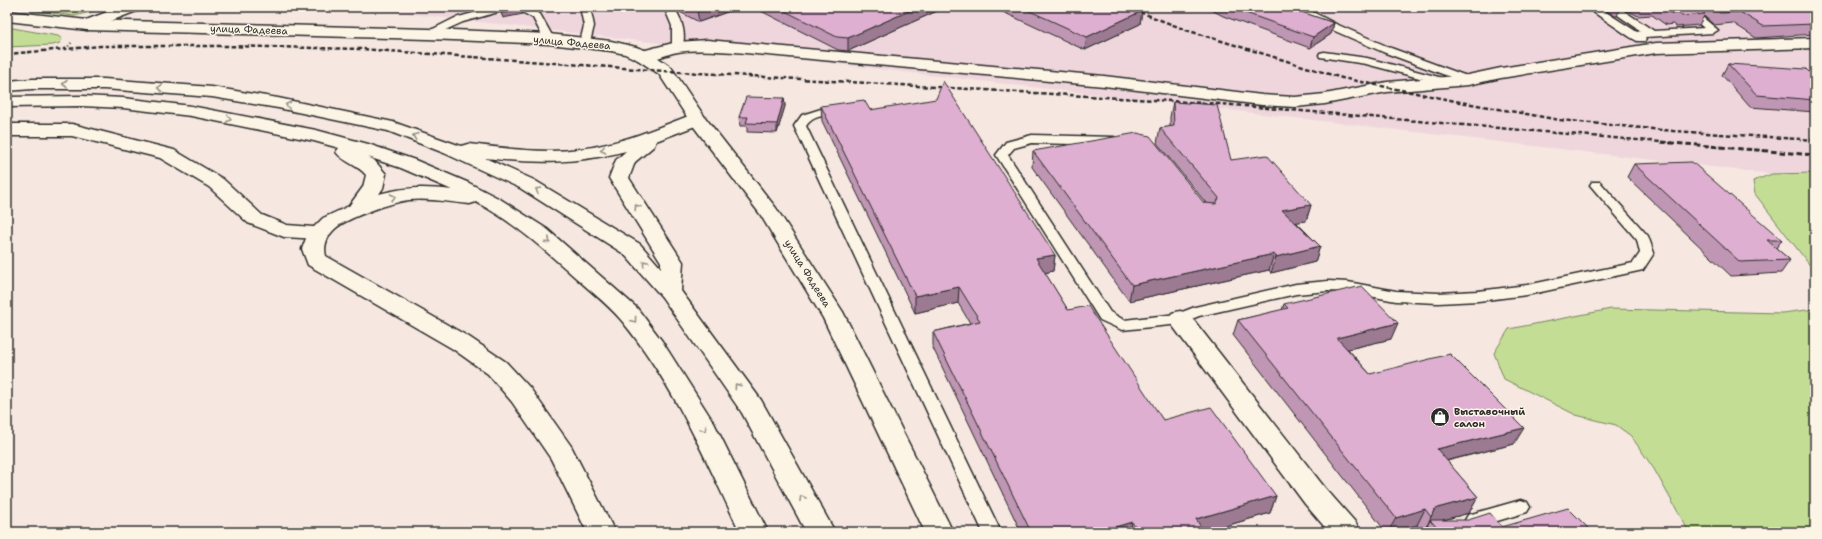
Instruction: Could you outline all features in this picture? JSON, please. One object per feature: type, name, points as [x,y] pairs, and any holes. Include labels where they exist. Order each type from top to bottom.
[{"type":"main road","points":[[87,25],[134,7]]},
{"type":"main road","name":"улица Фадеева","points":[[7,16],[35,21],[87,25],[428,34],[549,39],[585,42],[630,50],[644,56],[665,70],[696,119],[770,212],[835,318],[939,532]]},
{"type":"main road","points":[[644,56],[677,47],[707,45],[1104,81],[1262,100],[1296,102],[1325,99],[1387,87],[1468,80],[1654,41],[1815,43]]},
{"type":"main road","points":[[7,86],[32,84],[104,84],[212,92],[278,102],[392,128],[451,149],[527,184],[632,249],[670,292],[752,407],[821,532]]},
{"type":"main road","points":[[7,102],[82,101],[123,103],[191,111],[316,136],[361,148],[408,164],[462,187],[493,203],[540,234],[629,314],[654,347],[705,430],[754,532]]},
{"type":"main road","points":[[451,149],[541,157],[580,155],[615,148],[654,137],[696,119]]},
{"type":"main road","points":[[7,130],[72,130],[167,154],[216,183],[256,219],[284,231],[320,234]]},
{"type":"main road","points":[[316,136],[367,164],[376,174],[373,188],[356,210]]},
{"type":"main road","points":[[654,137],[626,160],[619,178],[672,262],[670,292]]},
{"type":"main road","points":[[493,203],[454,195],[422,193],[383,199],[330,222],[320,234],[313,249],[316,260],[461,343],[497,368],[521,395],[562,453],[601,532]]},
{"type":"main road","points":[[1180,319],[1315,496],[1346,532]]},
{"type":"lane","points":[[585,7],[589,26],[585,42]]},
{"type":"lane","points":[[669,7],[673,13],[680,34],[677,47]]},
{"type":"lane","points":[[1296,7],[1332,26],[1380,47],[1468,80]]},
{"type":"lane","points":[[1591,7],[1634,36],[1654,41],[1713,30],[1684,7]]},
{"type":"lane","points":[[1611,7],[1654,41]]},
{"type":"lane","points":[[428,34],[459,20],[499,9]]},
{"type":"lane","points":[[527,12],[537,16],[549,39]]},
{"type":"lane","points":[[1634,36],[1654,41]]},
{"type":"lane","points":[[1324,54],[1367,61],[1446,82]]},
{"type":"lane","points":[[852,112],[821,112],[806,117],[800,126],[992,532]]},
{"type":"lane","points":[[1124,141],[1032,139],[1010,145],[1002,155],[1105,316],[1122,325],[1180,319],[1195,312],[1296,289],[1328,286],[1348,287],[1396,296],[1438,298],[1478,296],[1527,290],[1638,267],[1647,253],[1643,239],[1596,185]]},
{"type":"lane","points":[[1455,526],[1522,507]]},
{"type":"shaded area","points":[[352,7],[1815,7],[1815,173],[1772,174]]},
{"type":"green space","points":[[10,7],[111,7],[74,16]]},
{"type":"green space","points":[[7,27],[58,36],[62,39],[60,43],[53,45],[7,47]]},
{"type":"green space","points":[[1815,173],[1815,272],[1755,194],[1753,181],[1772,174]]},
{"type":"green space","points":[[1611,309],[1782,313],[1815,309],[1815,532],[1689,532],[1654,469],[1631,436],[1616,425],[1576,415],[1504,379],[1494,353],[1509,329]]},
{"type":"building","points":[[499,7],[520,7],[522,9],[501,13]]},
{"type":"building","points":[[693,7],[704,7],[697,10]]},
{"type":"building","points":[[777,7],[918,7],[848,38],[837,37]]},
{"type":"building","points":[[1021,7],[1133,7],[1142,11],[1087,37]]},
{"type":"building","points":[[1229,7],[1287,7],[1334,23],[1313,37]]},
{"type":"building","points":[[1662,7],[1696,7],[1705,14],[1682,16],[1678,13],[1672,14]]},
{"type":"building","points":[[1711,7],[1815,7],[1815,24],[1763,26],[1740,12],[1720,13]]},
{"type":"building","points":[[1728,64],[1806,69],[1815,78],[1815,100],[1757,95]]},
{"type":"building","points":[[943,81],[1055,255],[1036,258],[1068,310],[1088,306],[1163,420],[1211,407],[1276,496],[1196,519],[1204,532],[1138,532],[1132,522],[1098,532],[1031,532],[933,332],[980,321],[959,287],[915,296],[821,106],[864,100],[870,110],[936,99]]},
{"type":"building","points":[[746,97],[784,98],[777,124],[746,123],[748,117],[739,117]]},
{"type":"building","points":[[1173,102],[1217,105],[1231,160],[1267,155],[1311,205],[1282,210],[1320,246],[1276,257],[1274,254],[1132,285],[1033,151],[1137,133],[1150,136],[1204,203],[1216,204],[1219,198],[1160,128],[1174,126]]},
{"type":"building","points":[[1692,162],[1782,240],[1767,240],[1790,260],[1740,262],[1634,164]]},
{"type":"building","points":[[1362,286],[1398,323],[1337,338],[1370,374],[1450,354],[1524,428],[1437,449],[1478,497],[1441,507],[1434,510],[1431,517],[1425,509],[1396,518],[1238,320],[1288,308],[1284,304]]},
{"type":"building","points":[[1568,508],[1592,532],[1441,532],[1430,520],[1468,520],[1490,513],[1502,527]]},
{"type":"railway","points":[[1127,7],[1186,30],[1342,78],[1460,102],[1560,120],[1673,131],[1815,140]]},
{"type":"railway","points":[[7,54],[101,46],[223,46],[362,49],[665,71],[1221,104],[1672,143]]},
{"type":"railway","points":[[1661,142],[1815,155]]},
{"type":"place","name":"Выставочный салон","points":[[1440,417]]}]
